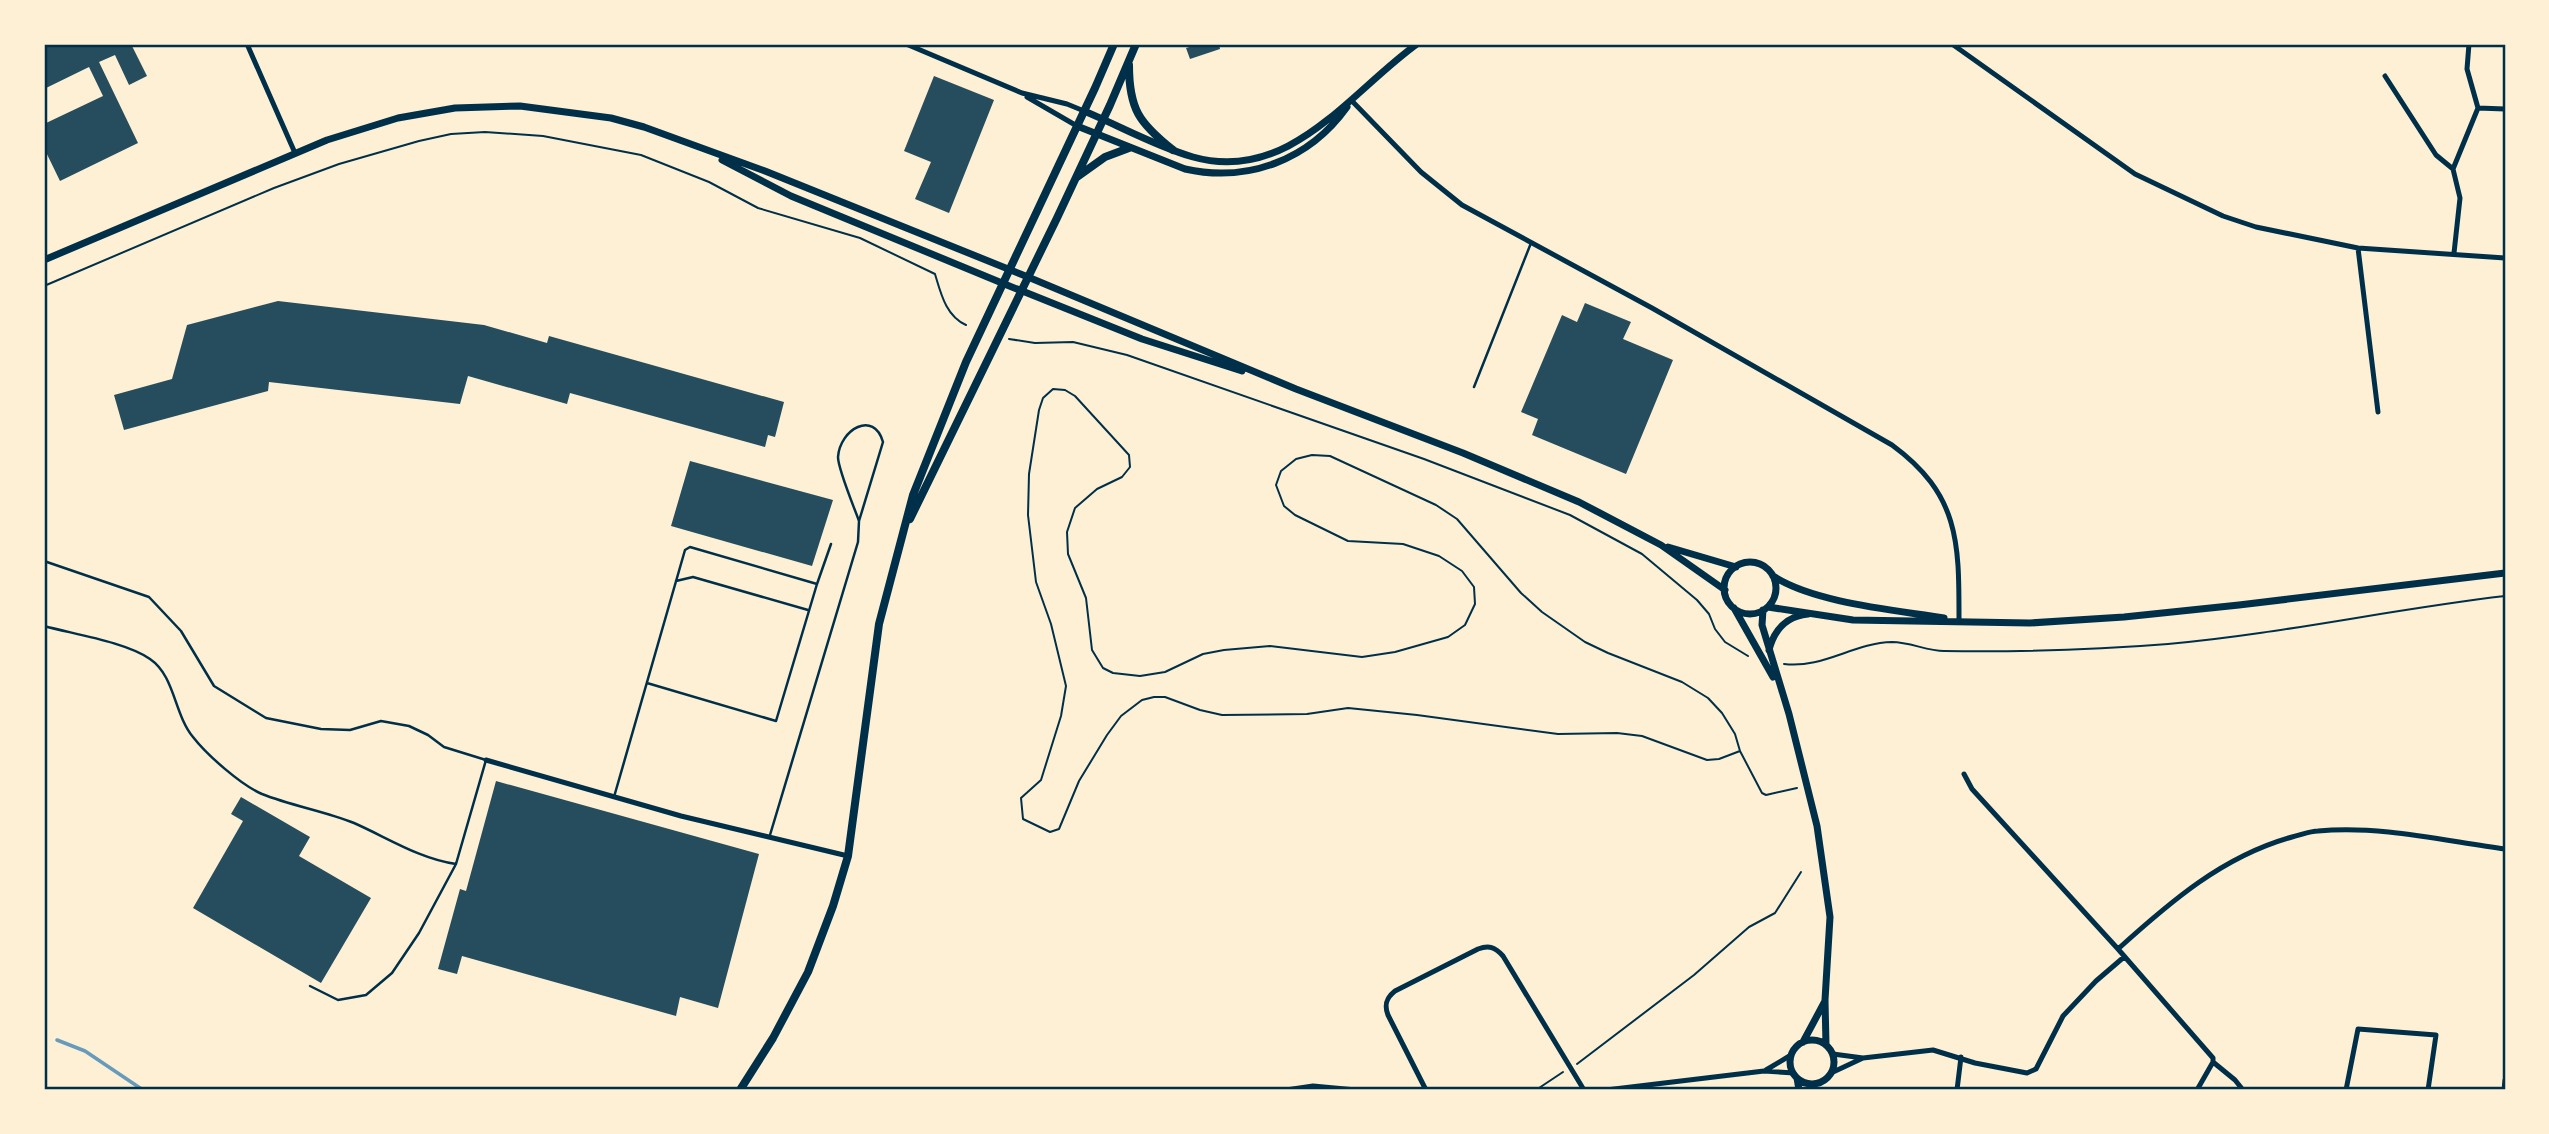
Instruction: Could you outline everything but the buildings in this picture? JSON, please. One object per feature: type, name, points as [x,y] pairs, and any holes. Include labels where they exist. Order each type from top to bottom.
[{"type":"main road","points":[[740,1090],[773,1038],[808,972],[833,906],[848,856],[878,624],[923,465],[966,362],[1114,44]]},
{"type":"main road","points":[[903,534],[1096,134],[1136,44]]},
{"type":"main road","points":[[1129,62],[1130,90],[1136,112],[1148,130],[1173,150]]},
{"type":"main road","points":[[1075,178],[1105,157],[1129,148]]},
{"type":"street","points":[[247,44],[295,153]]},
{"type":"street","points":[[906,44],[1022,93],[1077,126],[1129,148],[1201,173],[1258,170],[1279,163],[1310,146],[1335,124],[1352,101]]},
{"type":"street","points":[[1022,93],[1067,104],[1196,158],[1228,162],[1271,154],[1300,141],[1352,101],[1417,44]]},
{"type":"street","points":[[1952,44],[2134,174],[2223,216],[2256,227],[2358,248],[2505,258]]},
{"type":"street","points":[[2454,253],[2460,198],[2453,169],[2478,108],[2467,69],[2469,44]]},
{"type":"street","points":[[2385,76],[2436,155],[2453,169]]},
{"type":"street","points":[[1352,101],[1421,173],[1462,205],[1712,342],[1909,457],[1939,493],[1951,516],[1957,542],[1959,620]]},
{"type":"street","points":[[44,260],[295,153],[355,130],[398,118],[455,108],[520,106],[611,118],[765,171],[1579,502],[1661,545],[1725,590],[1779,686]]},
{"type":"street","points":[[2478,108],[2505,109]]},
{"type":"street","points":[[700,148],[791,196],[1002,284],[1142,339],[1296,389]]},
{"type":"street","points":[[2358,248],[2378,412]]},
{"type":"street","points":[[1661,545],[1736,567]]},
{"type":"street","points":[[1725,590],[1727,577],[1736,567],[1757,563],[1790,587],[1860,604],[1959,620]]},
{"type":"street","points":[[1733,607],[1744,613],[1766,608],[1853,620],[2030,623],[2124,617],[2505,573]]},
{"type":"street","points":[[1773,576],[1776,589],[1766,608],[1762,625],[1789,714],[1808,791],[1830,917],[1825,1000],[1826,1045]]},
{"type":"street","points":[[1769,651],[1777,631],[1790,619],[1816,613]]},
{"type":"street","points":[[486,760],[614,797],[848,856]]},
{"type":"street","points":[[1964,774],[1972,789],[2118,950],[2213,1058],[2213,1062],[2243,1090]]},
{"type":"street","points":[[2118,950],[2194,884],[2234,859],[2277,842],[2317,831],[2376,832],[2505,849]]},
{"type":"street","points":[[1426,1090],[1388,1015],[1385,1007],[1387,1000],[1395,991],[1484,947],[1494,947],[1503,956],[1584,1090]]},
{"type":"street","points":[[1833,1054],[1863,1058],[1933,1049],[1975,1063],[2027,1073],[2036,1069],[2063,1016],[2096,981],[2124,957]]},
{"type":"street","points":[[1764,1072],[1791,1055],[1803,1042],[1825,1000]]},
{"type":"street","points":[[2346,1090],[2358,1029],[2436,1035],[2428,1090]]},
{"type":"street","points":[[1803,1042],[1815,1040],[1826,1045],[1833,1054],[1831,1073]]},
{"type":"street","points":[[1791,1055],[1799,1090]]},
{"type":"street","points":[[1957,1090],[1961,1057]]},
{"type":"street","points":[[1816,1090],[1831,1073],[1863,1058]]},
{"type":"street","points":[[2197,1090],[2213,1062]]},
{"type":"street","points":[[1606,1090],[1764,1072],[1796,1075],[1808,1083],[1821,1082]]},
{"type":"street","points":[[2504,1090],[2505,1080]]},
{"type":"street","points":[[1286,1090],[1313,1086],[1356,1090]]},
{"type":"lane","points":[[1474,387],[1532,242]]},
{"type":"lane","points":[[769,838],[858,542],[859,521],[883,442],[881,433],[865,425],[850,430],[844,436],[838,458],[859,521]]},
{"type":"lane","points":[[647,683],[775,721],[831,544]]},
{"type":"lane","points":[[614,797],[685,550],[690,547],[817,584]]},
{"type":"lane","points":[[44,561],[149,597],[181,631],[214,686],[266,718],[321,729],[350,730],[381,721],[409,726],[444,747],[486,760],[456,864],[419,933],[392,973],[366,995],[338,1000],[310,986]]},
{"type":"lane","points":[[676,581],[692,577],[809,610]]},
{"type":"lane","points":[[44,626],[133,650],[162,668],[193,737],[242,782],[263,794],[349,821],[434,861],[456,864]]},
{"type":"path","points":[[44,286],[274,188],[339,164],[451,134],[512,132],[641,155],[709,182],[758,208],[877,245],[935,274],[946,306],[954,317],[966,325]]},
{"type":"path","points":[[1008,339],[1073,342],[1127,355],[1424,459],[1570,515],[1642,554],[1697,600],[1709,614],[1715,629],[1725,642],[1748,656]]},
{"type":"path","points":[[1740,751],[1719,759],[1707,760],[1642,736],[1617,733],[1558,734],[1417,715],[1348,709],[1307,714],[1222,715],[1165,697],[1154,697],[1142,700],[1121,716],[1107,735],[1079,781],[1059,829],[1050,832],[1032,824],[1023,819],[1021,797],[1041,780],[1061,716],[1066,686],[1051,624],[1036,582],[1028,515],[1029,474],[1043,398],[1053,390],[1065,390],[1075,396],[1129,455],[1130,467],[1122,477],[1097,489],[1075,508],[1067,532],[1068,554],[1086,598],[1092,650],[1102,668],[1113,673],[1140,676],[1165,672],[1203,654],[1270,646],[1362,657],[1435,642],[1465,625],[1475,604],[1474,587],[1462,571],[1439,556],[1403,544],[1348,541],[1284,506],[1276,485],[1281,471],[1296,459],[1312,455],[1330,456],[1436,505],[1457,519],[1521,593],[1542,612],[1585,642],[1682,682],[1708,698],[1722,713],[1735,734],[1740,751],[1762,793],[1766,795],[1797,788],[1808,791]]},
{"type":"path","points":[[1780,663],[1814,664],[1874,643],[1897,642],[1941,651],[2167,644],[2308,627],[2505,596]]},
{"type":"path","points":[[1527,1090],[1539,1088],[1571,1068],[1694,975],[1749,927],[1774,913],[1801,872]]},
{"type":"waterway","points":[[57,1040],[85,1051],[143,1090]]}]
